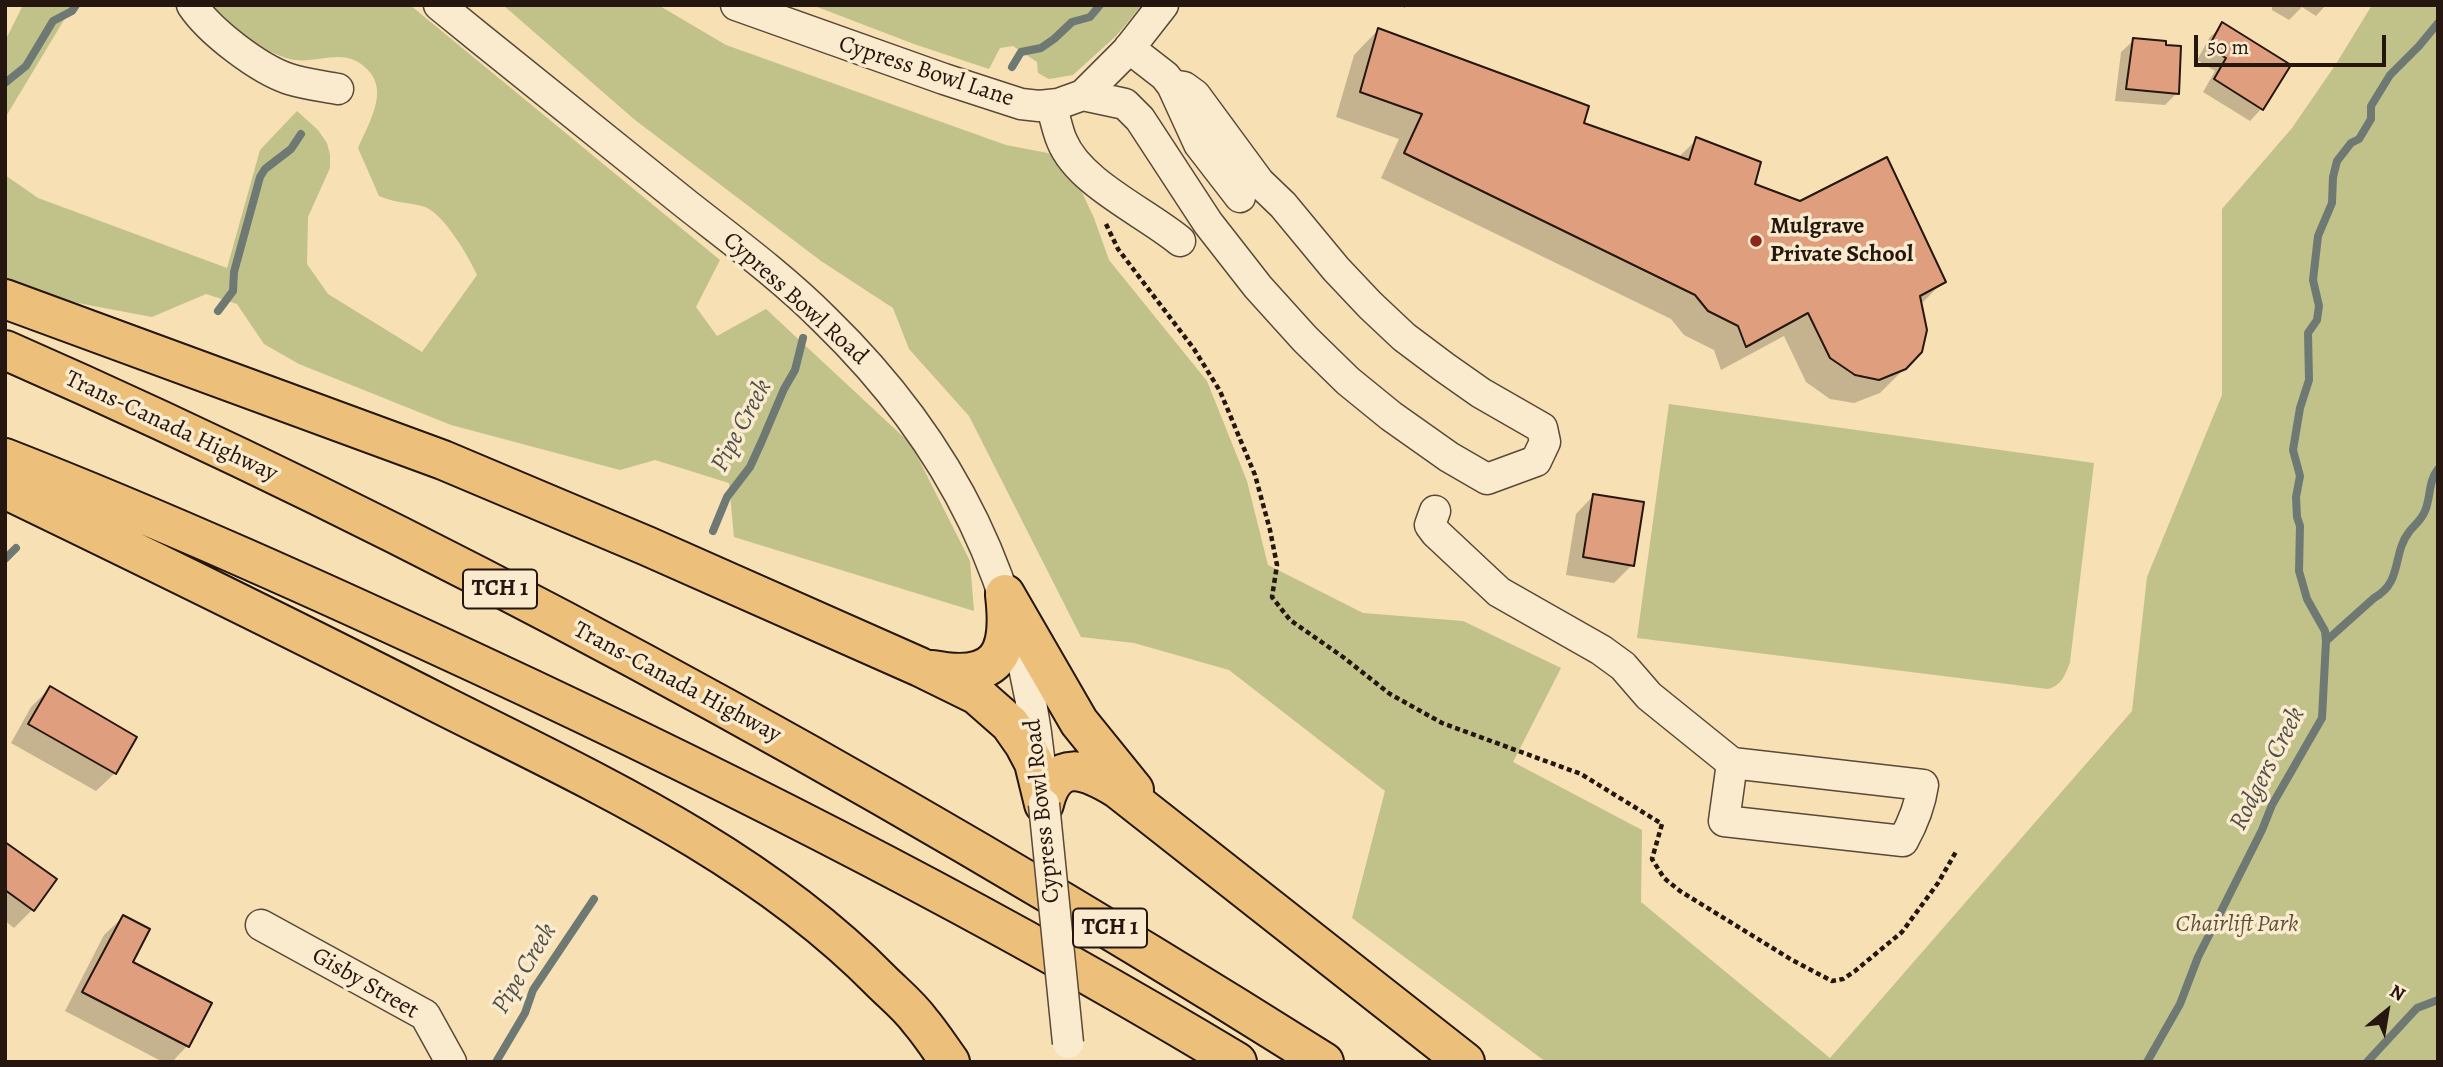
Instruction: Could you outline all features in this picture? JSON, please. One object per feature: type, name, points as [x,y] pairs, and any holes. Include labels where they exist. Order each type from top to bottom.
[{"type":"highway","points":[[5,299],[467,469],[920,667],[977,695],[1010,724],[1034,763],[1044,804]]},
{"type":"highway","name":"Trans-Canada Highway","points":[[5,350],[319,496],[718,704],[982,852],[1324,1062]]},
{"type":"highway","name":"TCH 1","points":[[5,458],[278,573],[675,758],[953,901],[1237,1062]]},
{"type":"highway","points":[[5,489],[245,605],[511,740],[653,814],[733,860],[790,900],[850,949],[920,1020],[950,1062]]},
{"type":"highway","points":[[920,667],[964,673],[990,665],[1000,656],[1006,642],[1008,628],[1005,594]]},
{"type":"highway","points":[[1005,594],[1079,722],[1121,775],[1181,840]]},
{"type":"highway","points":[[1044,804],[1048,789],[1055,778],[1064,772],[1082,772],[1101,778],[1465,1062]]},
{"type":"street","points":[[192,5],[232,46],[261,64],[288,78],[338,89]]},
{"type":"street","name":"Cypress Bowl Road","points":[[439,5],[784,283],[862,356],[909,414],[951,476],[974,518],[1005,594],[1031,701],[1069,1053]]},
{"type":"street","name":"Cypress Bowl Lane","points":[[736,5],[1021,104],[1051,104],[1071,101],[1083,95],[1129,48],[1163,5]]},
{"type":"street","points":[[1129,48],[1165,76],[1172,85],[1199,144],[1232,202],[1178,142],[1140,119]]},
{"type":"street","points":[[1083,95],[1125,104],[1140,119],[1208,223],[1258,287],[1348,381],[1440,450],[1486,479],[1536,461],[1545,442],[1542,428],[1481,393],[1404,337],[1335,269],[1283,205],[1259,182],[1195,95],[1184,87],[1172,85]]},
{"type":"street","points":[[1051,104],[1062,141],[1072,158],[1086,173],[1180,241]]},
{"type":"street","points":[[1435,511],[1430,525],[1499,593],[1601,650],[1623,666],[1649,696],[1732,763],[1923,785],[1921,799],[1914,821],[1903,841],[1724,821],[1732,763]]},
{"type":"street","name":"Gisby Street","points":[[261,925],[425,1015],[451,1062]]},
{"type":"path","points":[[1113,194],[1106,205],[1104,217],[1111,235],[1124,257],[1206,367],[1220,391],[1252,466],[1277,565],[1272,597],[1290,620],[1390,694],[1442,723],[1581,774],[1662,824],[1652,859],[1664,878],[1719,916],[1791,960],[1832,981],[1843,979],[1855,971],[1902,932],[1938,883],[1957,850]]},
{"type":"green space","points":[[23,5],[73,5],[5,118],[5,41]]},
{"type":"green space","points":[[212,5],[410,5],[720,260],[696,307],[717,336],[766,309],[911,444],[970,561],[974,611],[734,537],[729,483],[655,460],[620,470],[451,425],[299,364],[264,344],[237,304],[206,294],[152,317],[46,297],[5,281],[5,175],[38,198],[227,268],[260,150],[297,111],[318,130],[327,143],[330,155],[330,168],[308,217],[307,264],[328,294],[422,352],[477,275],[454,235],[430,209],[379,196],[358,148],[375,108],[377,87],[374,78],[361,64],[346,58],[302,60],[279,56],[248,38]]},
{"type":"green space","name":"Chairlift Park","points":[[503,5],[658,5],[726,45],[1006,145],[1053,154],[1078,184],[1109,260],[1207,381],[1247,481],[1268,565],[1363,613],[1463,621],[1561,668],[1513,762],[1642,830],[1641,902],[1830,1058],[2132,711],[2147,577],[2222,395],[2222,209],[2292,128],[2372,5],[2438,5],[2438,1062],[1546,1062],[1352,918],[1385,791],[1229,670],[1134,643],[1081,637],[969,416],[909,349],[893,308],[821,261],[635,120]]},
{"type":"green space","points":[[812,5],[1142,5],[1116,36],[1073,75],[1049,79],[1038,73],[1037,62],[1013,46],[1000,48],[989,69]]},
{"type":"green space","points":[[1669,404],[2094,463],[2070,662],[2062,679],[2048,689],[1637,638]]},
{"type":"building","points":[[2222,22],[2291,65],[2263,110],[2214,79],[2226,58],[2208,48]]},
{"type":"building","name":"Mulgrave Private School","points":[[1378,28],[1589,106],[1584,123],[1689,160],[1696,137],[1761,162],[1755,184],[1800,201],[1887,157],[1946,282],[1920,296],[1927,330],[1922,352],[1906,369],[1879,380],[1855,375],[1830,358],[1808,313],[1746,347],[1738,326],[1708,311],[1695,295],[1404,153],[1422,114],[1360,92]]},
{"type":"building","points":[[2133,38],[2166,41],[2166,45],[2181,46],[2179,94],[2126,89]]},
{"type":"building","points":[[1593,494],[1644,502],[1634,566],[1583,557]]},
{"type":"building","points":[[50,686],[137,737],[116,774],[28,724]]},
{"type":"building","points":[[5,842],[57,879],[34,911],[5,890]]},
{"type":"building","points":[[123,915],[150,929],[133,962],[212,1003],[189,1047],[82,992]]},
{"type":"waterway","points":[[5,83],[26,66],[53,21],[72,11],[76,5]]},
{"type":"waterway","name":"Pipe Creek","points":[[1012,67],[1021,52],[1041,48],[1072,22],[1090,17],[1100,5]]},
{"type":"waterway","points":[[2326,641],[2325,631],[2307,599],[2299,571],[2300,526],[2296,497],[2300,476],[2293,450],[2300,408],[2309,380],[2308,333],[2317,320],[2319,306],[2313,280],[2318,236],[2332,203],[2337,161],[2351,143],[2359,139],[2371,119],[2371,106],[2390,75],[2438,23]]},
{"type":"waterway","name":"Pipe Creek","points":[[218,311],[233,291],[234,272],[260,177],[265,169],[291,149],[301,134]]},
{"type":"waterway","name":"Pipe Creek","points":[[713,531],[727,497],[750,467],[795,370],[803,338]]},
{"type":"waterway","name":"Rodgers Creek","points":[[2147,1062],[2180,1004],[2198,957],[2272,805],[2322,718],[2326,641],[2389,584],[2404,540],[2425,511],[2438,469]]},
{"type":"waterway","name":"Pipe Creek","points":[[5,559],[16,548]]},
{"type":"waterway","name":"Pipe Creek","points":[[496,1062],[525,1013],[533,990],[594,899]]},
{"type":"waterway","points":[[2367,1062],[2417,1008],[2438,1000]]},
{"type":"place","name":"Mulgrave Private School","points":[[1756,241]]}]
